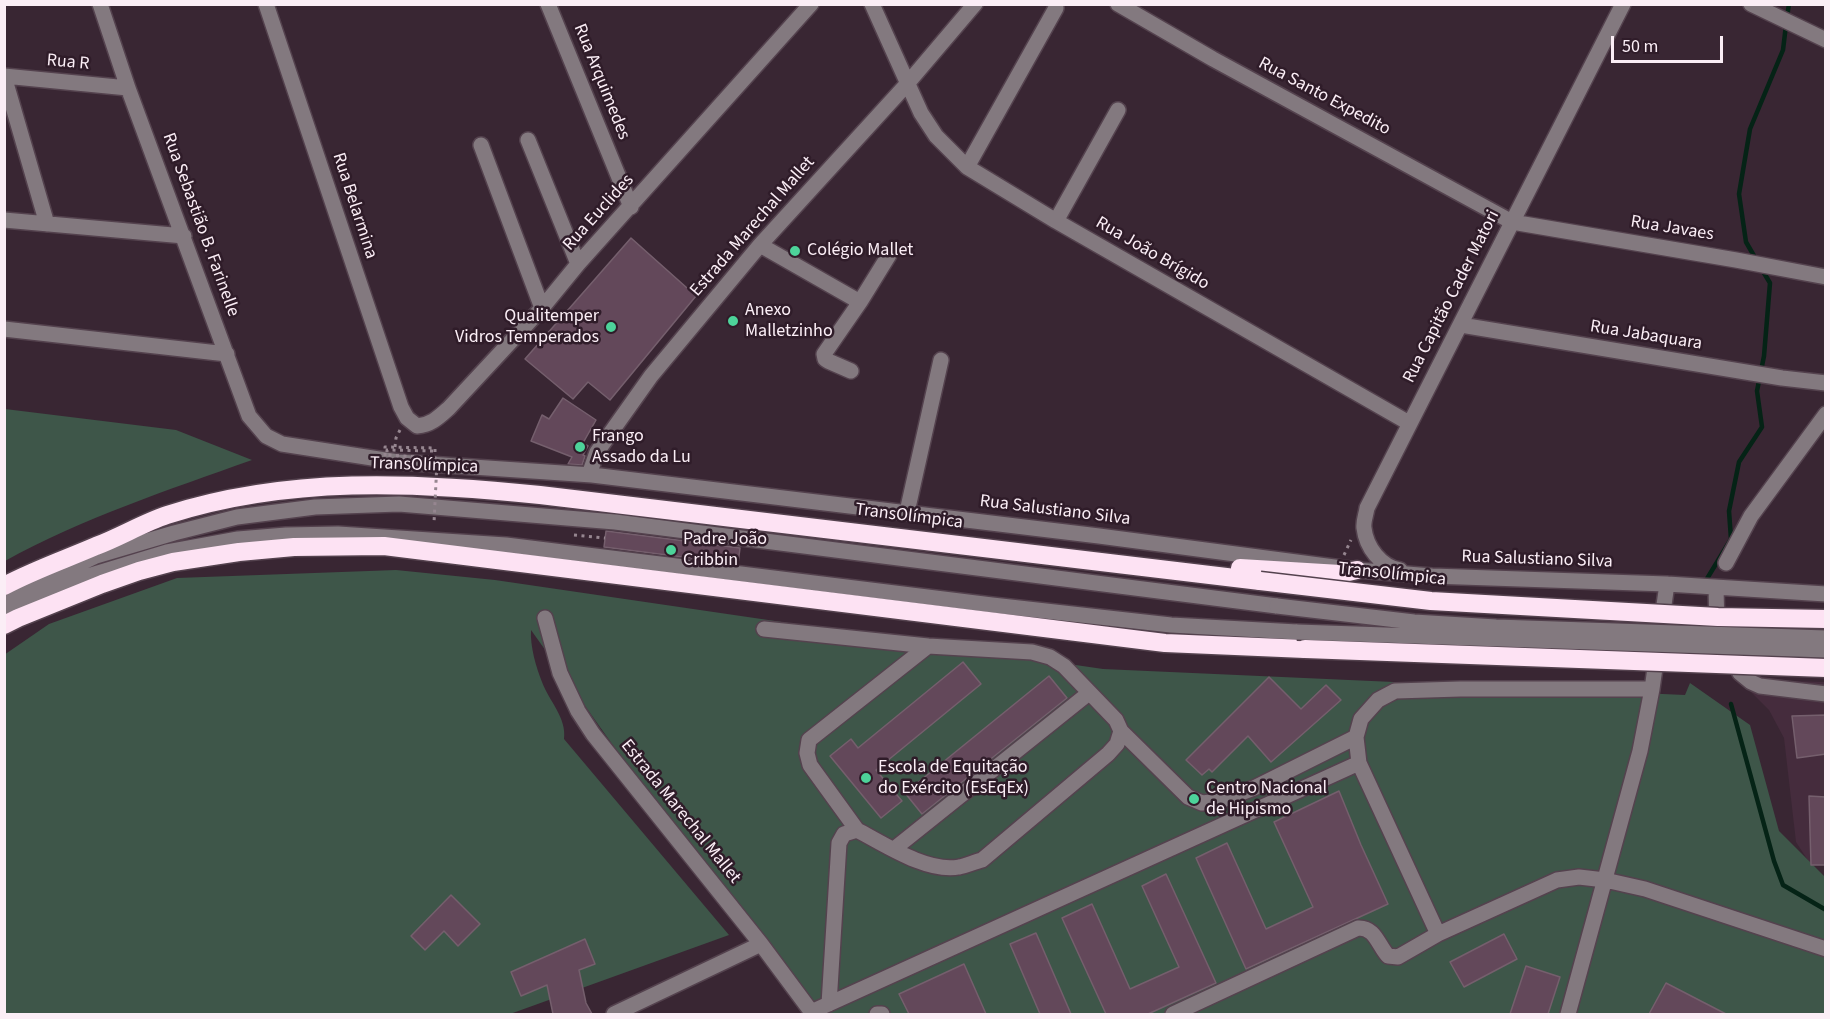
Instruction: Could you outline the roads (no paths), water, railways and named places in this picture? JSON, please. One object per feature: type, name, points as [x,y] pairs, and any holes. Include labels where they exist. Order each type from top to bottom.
[{"type":"highway","name":"TransOlímpica","points":[[4,586],[166,515],[240,497],[316,486],[386,484],[447,486],[1431,601],[1718,617],[1826,619]]},
{"type":"highway","points":[[939,542],[997,542],[1233,567],[1340,574],[1357,570]]},
{"type":"highway","points":[[4,625],[139,570],[173,562],[239,552],[294,547],[384,546],[1165,643],[1826,668]]},
{"type":"street","name":"Rua Sebastião B. Farinelle","points":[[100,4],[128,88],[249,416],[266,436],[282,444]]},
{"type":"street","name":"Rua Belarmina","points":[[266,4],[401,407],[407,418]]},
{"type":"street","name":"Rua Arquimedes","points":[[548,4],[631,207]]},
{"type":"street","name":"Rua Euclides","points":[[407,418],[417,426],[425,425],[449,408],[542,308],[578,264],[811,4]]},
{"type":"street","points":[[872,4],[907,84]]},
{"type":"street","name":"Estrada Marechal Mallet","points":[[592,475],[591,469],[597,452],[651,376],[760,245],[907,84],[975,4]]},
{"type":"street","name":"Rua Santo Expedito","points":[[1119,4],[1213,59],[1512,222]]},
{"type":"street","name":"Rua Capitão Cader Matori","points":[[1432,576],[1394,569],[1385,565],[1374,554],[1366,539],[1363,526],[1367,508],[1623,4]]},
{"type":"street","points":[[1754,5],[1826,40]]},
{"type":"street","points":[[967,167],[1056,8]]},
{"type":"street","name":"Rua R","points":[[4,76],[128,88]]},
{"type":"street","points":[[4,76],[47,224]]},
{"type":"street","name":"Rua João Brígido","points":[[907,84],[921,113],[936,136],[967,167],[1056,221],[1409,423]]},
{"type":"street","points":[[1056,221],[1118,110]]},
{"type":"street","points":[[528,140],[578,264]]},
{"type":"street","points":[[481,146],[542,308]]},
{"type":"street","points":[[4,220],[184,236]]},
{"type":"street","name":"Rua Javaes","points":[[1512,222],[1826,277]]},
{"type":"street","points":[[760,245],[860,302]]},
{"type":"street","points":[[851,371],[828,361],[824,354],[860,302],[888,255]]},
{"type":"street","name":"Rua Jabaquara","points":[[1461,325],[1782,378],[1826,383]]},
{"type":"street","points":[[4,329],[227,354]]},
{"type":"street","points":[[907,512],[941,360]]},
{"type":"street","points":[[1726,563],[1751,516],[1826,414]]},
{"type":"street","name":"Rua Salustiano Silva","points":[[282,444],[398,462],[592,475],[907,512],[1357,570],[1432,576],[1826,594]]},
{"type":"street","points":[[4,600],[96,556],[216,522],[315,507],[399,504],[615,522],[1414,622],[1496,627],[1826,638]]},
{"type":"street","points":[[4,612],[65,583],[167,552],[238,539],[338,534],[507,545],[1171,625],[1297,632],[1826,650]]},
{"type":"street","points":[[1568,1014],[1640,751],[1652,690],[1667,585]]},
{"type":"street","points":[[1716,588],[1717,628],[1740,673],[1760,686],[1826,694]]},
{"type":"street","name":"Estrada Marechal Mallet","points":[[545,618],[560,673],[588,727],[812,1013]]},
{"type":"street","points":[[764,629],[928,646],[1032,652],[1050,657],[1064,666],[1116,720],[1121,731],[1188,796],[1202,803],[1220,801],[1254,788],[1356,737]]},
{"type":"street","points":[[928,646],[809,740],[807,753],[810,765],[857,830],[894,849],[937,867],[958,868],[981,860],[1108,754],[1117,744],[1121,731]]},
{"type":"street","points":[[1438,934],[1359,763],[1356,737],[1360,719],[1378,700],[1395,691],[1652,690]]},
{"type":"street","points":[[894,849],[1089,693]]},
{"type":"street","points":[[812,1013],[1359,763]]},
{"type":"street","points":[[829,1004],[839,843],[844,834],[857,830]]},
{"type":"street","points":[[1173,1014],[1358,928],[1371,931],[1388,956],[1398,957],[1438,934],[1557,880],[1579,877],[1646,889],[1826,949]]},
{"type":"street","points":[[614,1014],[760,944]]},
{"type":"street","points":[[877,1014],[882,1014]]},
{"type":"waterway","points":[[1787,17],[1789,4]]},
{"type":"waterway","points":[[1757,261],[1746,242],[1739,194],[1750,129],[1783,50],[1786,25]]},
{"type":"waterway","points":[[1705,582],[1731,539],[1729,511],[1739,462],[1762,427],[1757,391],[1764,356],[1770,283],[1761,268]]},
{"type":"waterway","points":[[1731,704],[1774,861],[1783,885],[1826,910]]},
{"type":"place","name":"Colégio Mallet","points":[[795,251]]},
{"type":"place","name":"Anexo Malletzinho","points":[[733,321]]},
{"type":"place","name":"Qualitemper Vidros Temperados","points":[[611,327]]},
{"type":"place","name":"Frango Assado da Lu","points":[[580,447]]},
{"type":"place","name":"Padre João Cribbin","points":[[671,550]]},
{"type":"place","name":"Escola de Equitação do Exército (EsEqEx)","points":[[866,778]]},
{"type":"place","name":"Centro Nacional de Hipismo","points":[[1194,799]]}]
